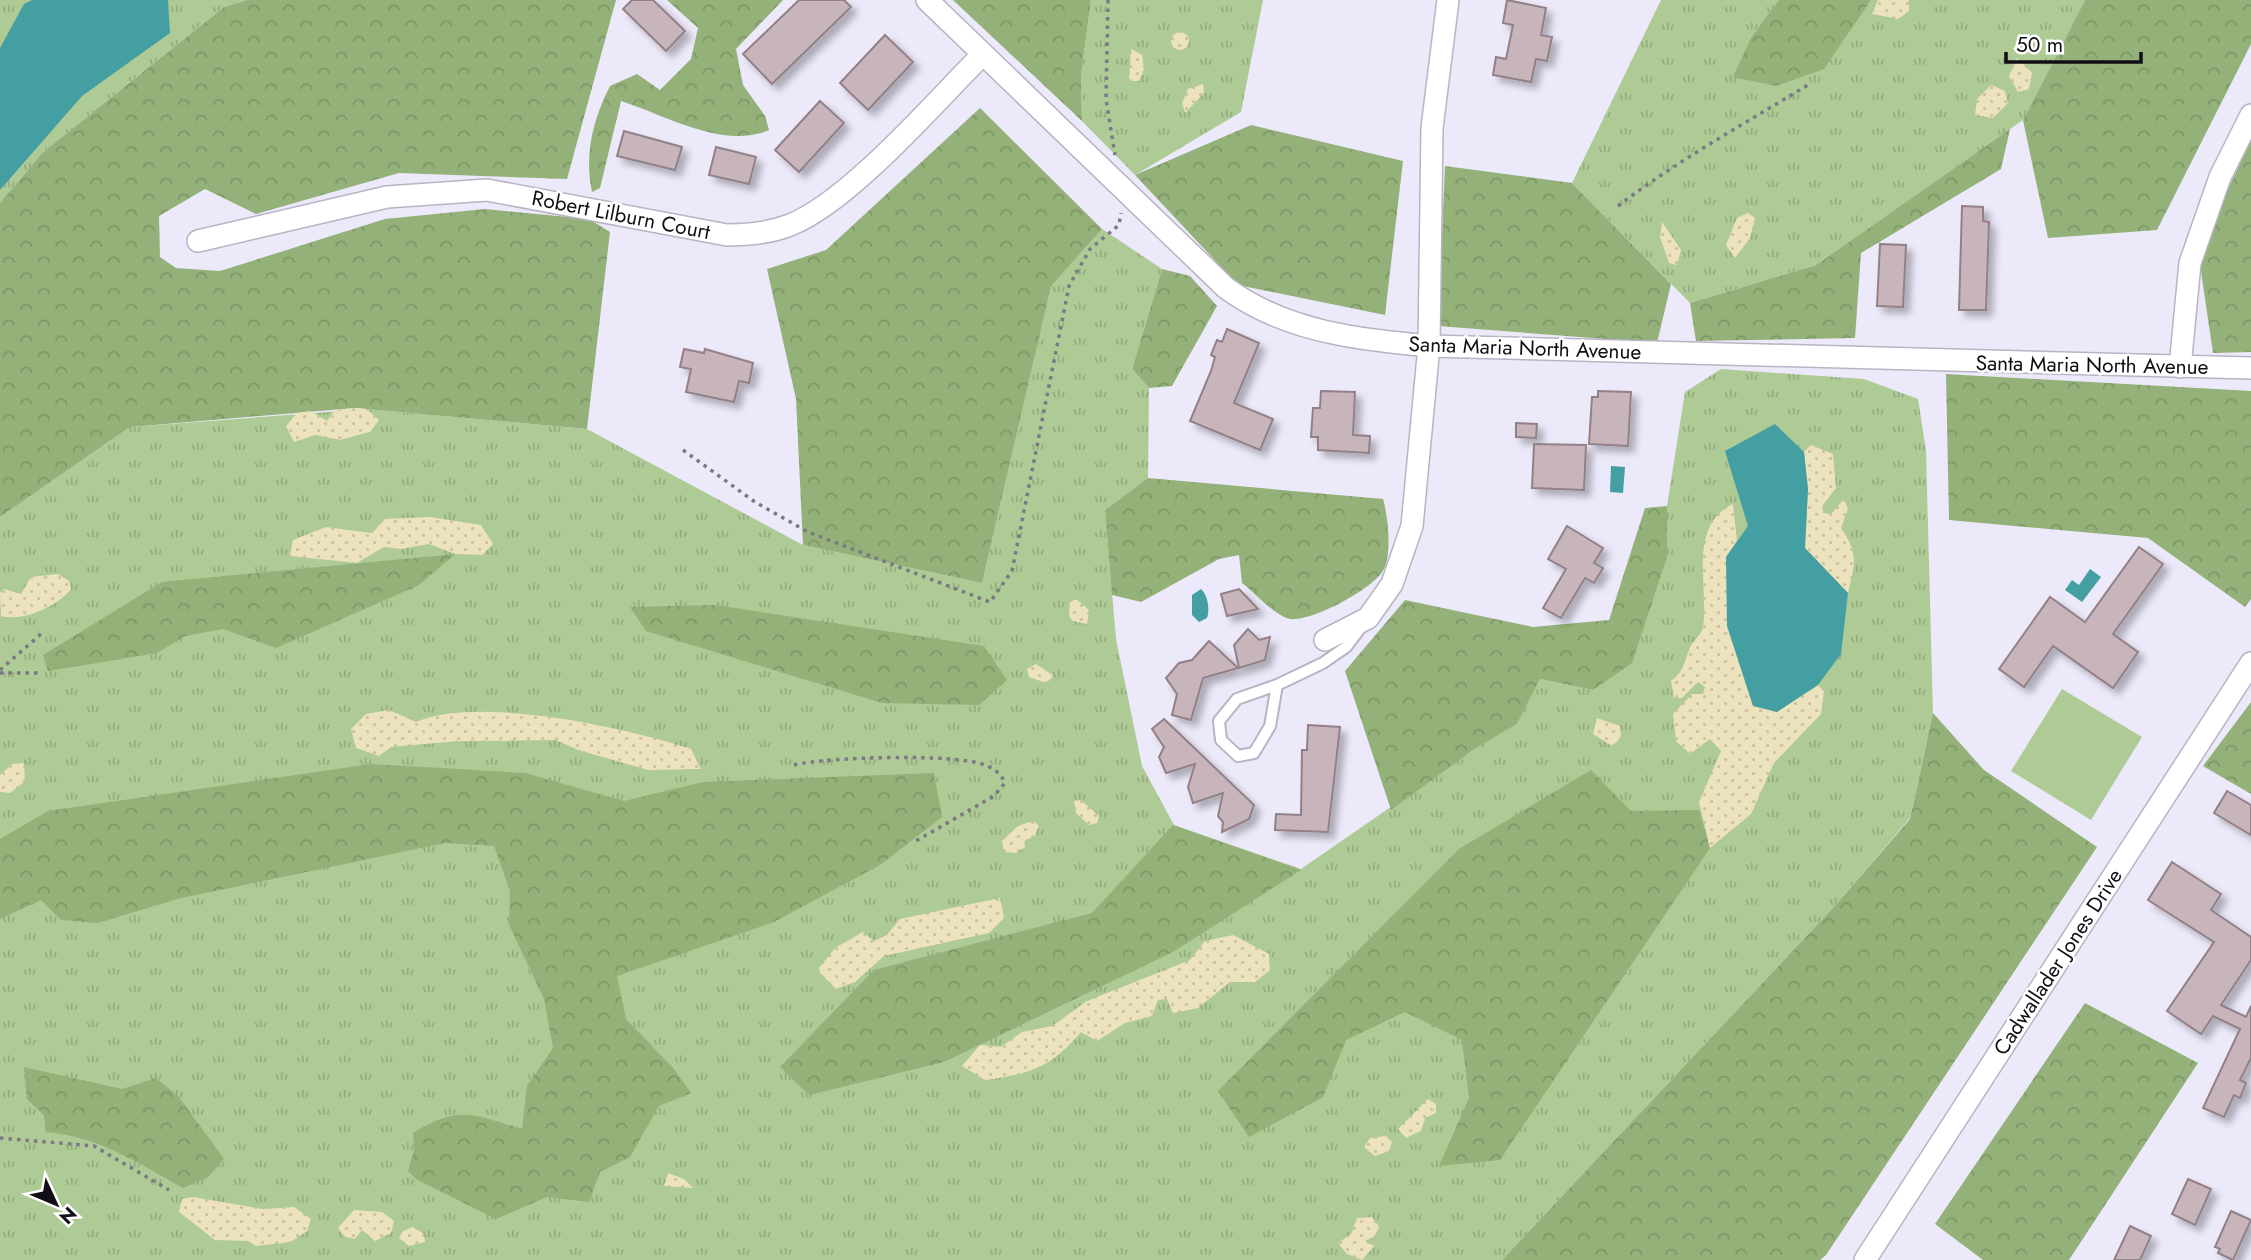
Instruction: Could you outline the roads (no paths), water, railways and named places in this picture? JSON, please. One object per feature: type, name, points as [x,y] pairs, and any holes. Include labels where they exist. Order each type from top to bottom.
[{"type":"street","name":"Santa Maria North Avenue","points":[[927,0],[1124,193],[1226,288],[1253,308],[1345,338],[1429,346],[2251,368]]},
{"type":"street","points":[[1325,640],[1368,618],[1392,584],[1412,526],[1429,346],[1432,128],[1448,0]]},
{"type":"street","name":"Robert Lilburn Court","points":[[198,241],[387,197],[487,190],[727,235],[753,235],[792,224],[848,188],[982,55]]},
{"type":"street","points":[[2180,367],[2190,263],[2220,177],[2251,115]]},
{"type":"street","name":"Cadwallader Jones Drive","points":[[1865,1260],[2251,663]]},
{"type":"lane","points":[[1278,685],[1270,726],[1254,753],[1238,756],[1220,740],[1219,721],[1237,699],[1278,685],[1346,647],[1368,618]]}]
